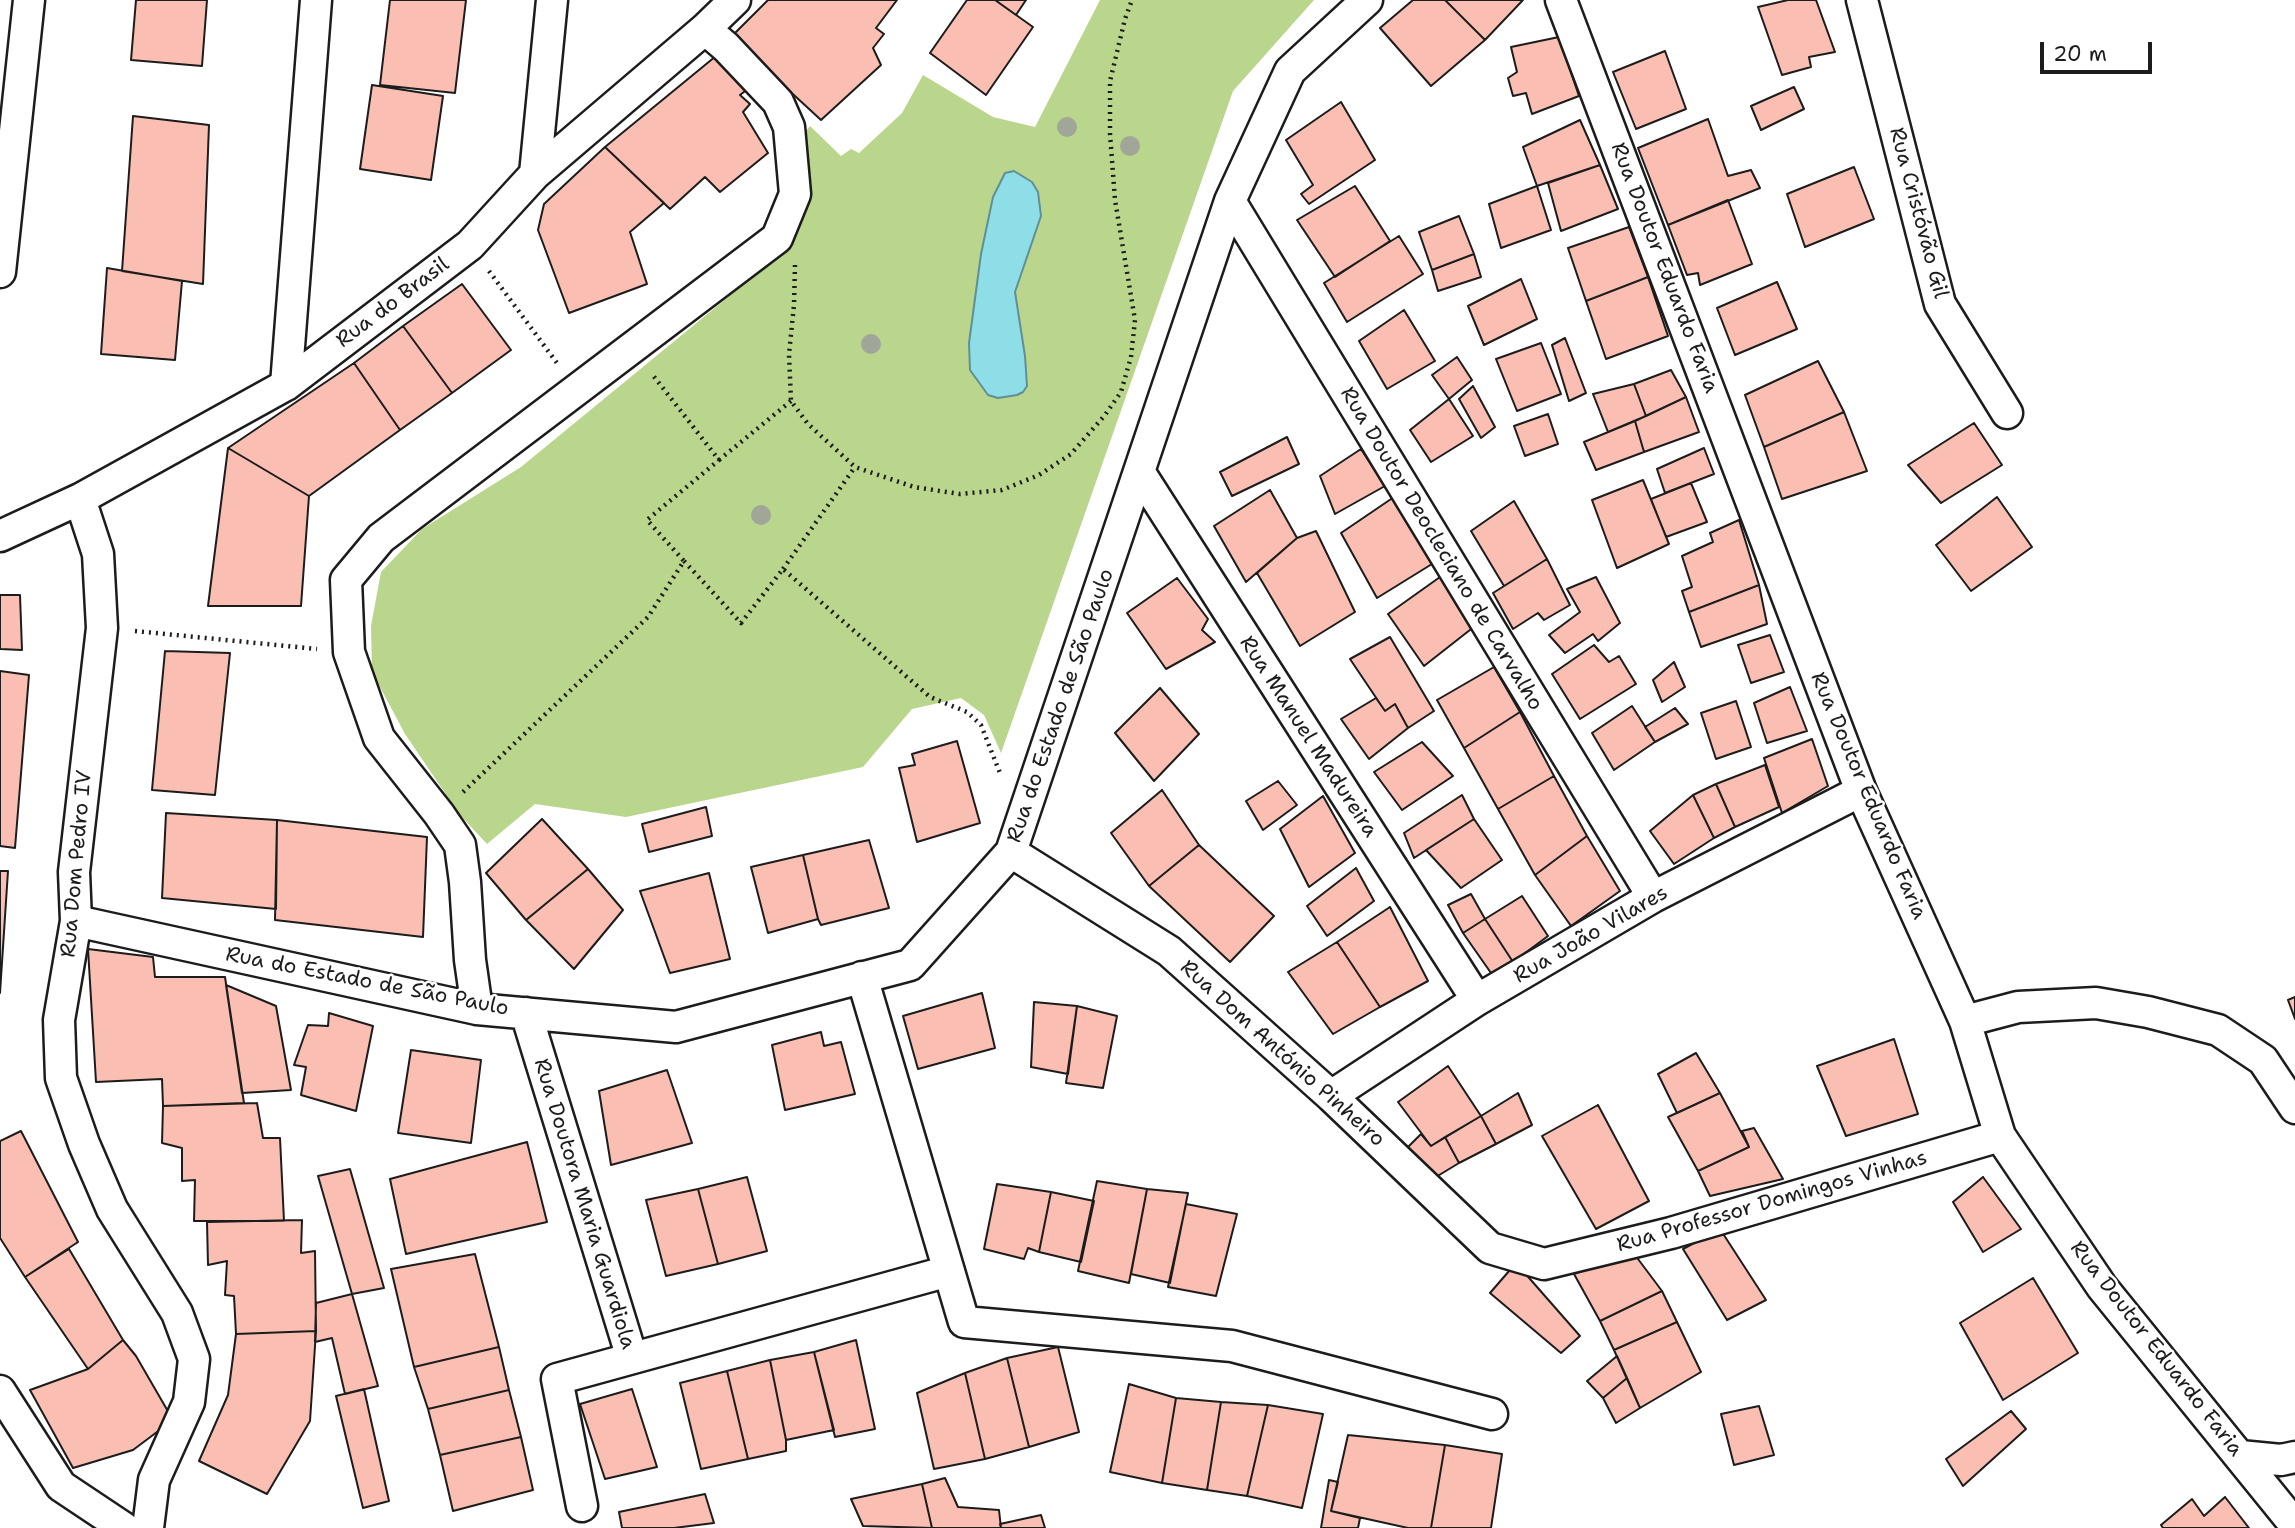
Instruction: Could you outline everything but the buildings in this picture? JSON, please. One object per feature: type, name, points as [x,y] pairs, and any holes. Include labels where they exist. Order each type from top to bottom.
[{"type":"street","points":[[0,272],[29,0]]},
{"type":"street","points":[[286,385],[316,0]]},
{"type":"street","points":[[535,174],[552,0]]},
{"type":"street","name":"Rua do Brasil","points":[[0,536],[80,499],[286,385],[470,245],[535,174],[705,29],[735,0]]},
{"type":"street","name":"Rua do Estado de São Paulo","points":[[76,921],[477,1009],[676,1027],[910,965],[1011,852],[1230,201],[1290,71],[1367,0]]},
{"type":"street","name":"Rua Doutor Eduardo Faria","points":[[1561,0],[1861,791],[1965,1021],[2000,1136],[2102,1287],[2295,1525]]},
{"type":"street","name":"Rua Cristóvão Gil","points":[[1862,0],[1940,304],[2007,413]]},
{"type":"street","points":[[477,1009],[460,845],[379,738],[349,652],[346,580],[381,538],[777,238],[795,194],[789,127],[778,102],[726,47],[705,29]]},
{"type":"street","name":"Rua Doutor Deocleciano de Carvalho","points":[[1230,201],[1653,897]]},
{"type":"street","name":"Rua Manuel Madureira","points":[[1140,473],[1477,1000]]},
{"type":"street","name":"Rua Dom Pedro IV","points":[[80,499],[98,554],[102,628],[74,872],[76,921],[59,1020],[61,1078],[84,1144],[112,1209],[177,1313],[194,1359],[189,1402],[154,1480],[148,1528]]},
{"type":"street","name":"Rua João Vilares","points":[[1331,1096],[1477,1000],[1653,897],[1861,791]]},
{"type":"street","name":"Rua Dom António Pinheiro","points":[[1011,852],[1169,951],[1331,1096],[1490,1248],[1544,1264]]},
{"type":"street","points":[[862,977],[964,1322],[1232,1346],[1492,1414]]},
{"type":"street","points":[[1965,1021],[2018,1007],[2096,1003],[2218,1030],[2263,1060],[2295,1108]]},
{"type":"street","name":"Rua Doutora Maria Guardiola","points":[[526,1013],[632,1358],[557,1379],[582,1506]]},
{"type":"street","name":"Rua Professor Domingos Vinhas","points":[[1544,1264],[1671,1233],[2000,1136]]},
{"type":"street","points":[[632,1358],[949,1271]]},
{"type":"street","points":[[0,1391],[61,1486],[124,1528]]},
{"type":"street","points":[[2240,1456],[2281,1460],[2295,1457]]},
{"type":"path","points":[[777,238],[796,267],[789,354],[791,401],[808,424],[855,467],[914,487],[960,494],[1002,490],[1040,475],[1071,454],[1105,415],[1121,392],[1131,357],[1135,320],[1115,200],[1110,134],[1110,81],[1132,0]]},
{"type":"path","points":[[503,290],[551,355]]},
{"type":"path","points":[[633,349],[719,460]]},
{"type":"path","points":[[791,401],[647,520],[741,623],[855,467]]},
{"type":"path","points":[[439,814],[525,736],[648,617],[684,561]]},
{"type":"path","points":[[783,569],[930,697],[967,712],[981,725],[1002,777],[1005,765]]},
{"type":"path","points":[[102,628],[278,646]]},
{"type":"green space","points":[[1100,0],[1314,0],[1233,91],[1001,753],[984,715],[961,698],[912,709],[863,767],[626,817],[535,804],[487,844],[460,815],[405,734],[372,672],[371,626],[381,572],[422,529],[521,467],[789,247],[807,200],[797,142],[810,126],[841,156],[851,149],[859,153],[902,113],[923,75],[993,117],[1035,127]]},
{"type":"water","points":[[1014,171],[1032,182],[1038,192],[1041,216],[1015,292],[1027,386],[1017,395],[998,398],[988,395],[970,370],[969,343],[981,254],[993,197],[1005,173]]}]
